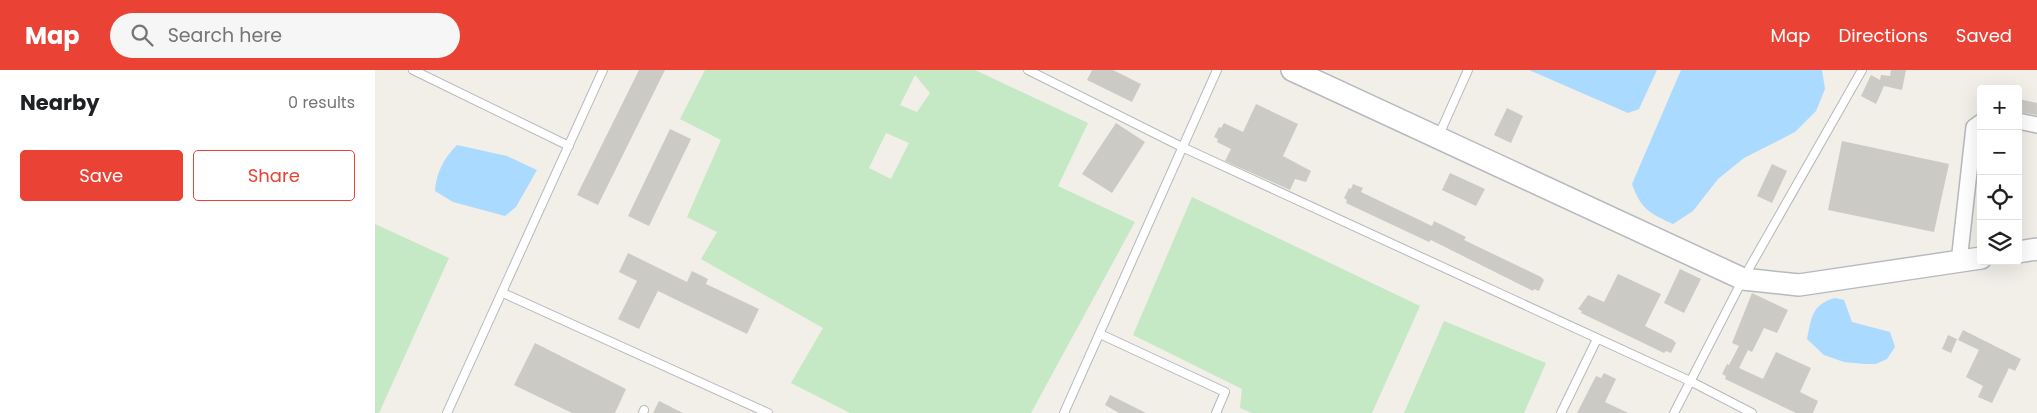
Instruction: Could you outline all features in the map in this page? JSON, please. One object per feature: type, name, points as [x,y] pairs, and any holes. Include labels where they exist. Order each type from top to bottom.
[{"type":"street","points":[[1292,70],[1743,279],[1799,285],[1977,259]]},
{"type":"street","points":[[2022,122],[2037,125]]},
{"type":"street","points":[[1959,262],[1974,127],[1977,125]]},
{"type":"street","points":[[2022,251],[2037,249]]},
{"type":"lane","points":[[413,70],[569,146]]},
{"type":"lane","points":[[447,413],[503,294],[603,70]]},
{"type":"lane","points":[[1028,70],[1183,147],[1690,381],[1752,413]]},
{"type":"lane","points":[[1064,413],[1217,70]]},
{"type":"lane","points":[[1438,137],[1468,70]]},
{"type":"lane","points":[[1673,413],[1743,279],[1862,70]]},
{"type":"lane","points":[[503,294],[768,413]]},
{"type":"lane","points":[[1100,334],[1225,392],[1217,413]]},
{"type":"lane","points":[[1561,413],[1597,339]]},
{"type":"green space","points":[[705,70],[975,70],[1088,123],[1058,186],[1135,222],[1031,413],[850,413],[791,383],[823,328],[701,259],[717,232],[687,217],[721,140],[680,119]],"holes":[[[915,75],[930,93],[917,112],[900,105]],[[886,133],[909,143],[891,179],[869,168]]]},
{"type":"green space","points":[[1192,197],[1420,306],[1372,413],[1252,413],[1240,408],[1242,389],[1133,335]]},
{"type":"green space","points":[[375,224],[449,258],[379,413],[375,413]]},
{"type":"green space","points":[[1444,321],[1546,363],[1524,413],[1404,413]]},
{"type":"water","points":[[1529,70],[1657,70],[1639,109],[1628,113]]},
{"type":"water","points":[[1681,70],[1822,70],[1825,89],[1816,111],[1795,132],[1744,158],[1718,179],[1693,211],[1673,224],[1647,209],[1639,199],[1632,184]]},
{"type":"water","points":[[457,145],[507,156],[537,170],[516,207],[505,216],[453,202],[435,191],[441,166]]},
{"type":"water","points":[[1835,298],[1844,300],[1852,322],[1890,332],[1895,347],[1887,359],[1876,364],[1844,362],[1824,355],[1807,339],[1812,318],[1817,308],[1821,304]]},
{"type":"building","points":[[639,70],[665,70],[598,205],[577,195]]},
{"type":"building","points":[[1092,70],[1113,70],[1141,84],[1132,102],[1087,80]]},
{"type":"building","points":[[1891,70],[1906,70],[1902,90],[1884,86],[1876,104],[1861,96],[1871,75],[1880,80],[1881,75],[1890,76]]},
{"type":"building","points":[[2022,100],[2037,103],[2037,115],[2022,113]]},
{"type":"building","points":[[1256,104],[1298,124],[1283,156],[1311,171],[1306,182],[1295,179],[1290,190],[1225,161],[1231,149],[1217,142],[1218,139],[1214,137],[1219,127],[1221,128],[1224,123],[1243,132]]},
{"type":"building","points":[[1507,108],[1523,116],[1511,143],[1494,135]]},
{"type":"building","points":[[1116,123],[1145,142],[1112,193],[1082,174]]},
{"type":"building","points":[[670,129],[691,139],[649,226],[628,216]]},
{"type":"building","points":[[1842,141],[1949,164],[1934,232],[1828,210]]},
{"type":"building","points":[[1772,164],[1787,171],[1772,203],[1757,196]]},
{"type":"building","points":[[1450,173],[1485,189],[1476,206],[1442,190]]},
{"type":"building","points":[[1353,184],[1363,188],[1361,192],[1432,226],[1434,221],[1466,237],[1464,240],[1541,277],[1544,280],[1539,291],[1534,289],[1533,291],[1431,240],[1429,242],[1346,203],[1347,200],[1344,198]]},
{"type":"building","points":[[628,253],[687,282],[692,271],[708,279],[706,284],[759,309],[747,334],[658,291],[639,329],[618,319],[637,281],[619,272]]},
{"type":"building","points":[[1680,269],[1701,279],[1684,313],[1664,303]]},
{"type":"building","points":[[1618,274],[1661,294],[1645,326],[1676,343],[1671,353],[1666,351],[1664,353],[1581,313],[1582,311],[1578,309],[1588,295],[1604,302]]},
{"type":"building","points":[[1752,293],[1788,310],[1777,333],[1764,328],[1752,352],[1748,350],[1739,368],[1763,379],[1776,352],[1811,368],[1800,392],[1818,401],[1813,413],[1796,413],[1725,379],[1726,376],[1722,374],[1739,346],[1732,343]]},
{"type":"building","points":[[1963,330],[2021,359],[2015,371],[2009,368],[1992,403],[1978,397],[1983,386],[1966,377],[1979,350],[1958,340]]},
{"type":"building","points":[[1948,335],[1957,339],[1951,353],[1942,349]]},
{"type":"building","points":[[535,343],[626,389],[615,413],[572,413],[514,385]]},
{"type":"building","points":[[1604,373],[1616,379],[1605,402],[1628,413],[1577,413],[1596,376],[1601,378]]},
{"type":"building","points":[[1110,395],[1146,413],[1119,413],[1105,405]]},
{"type":"building","points":[[659,401],[683,413],[653,413]]}]
